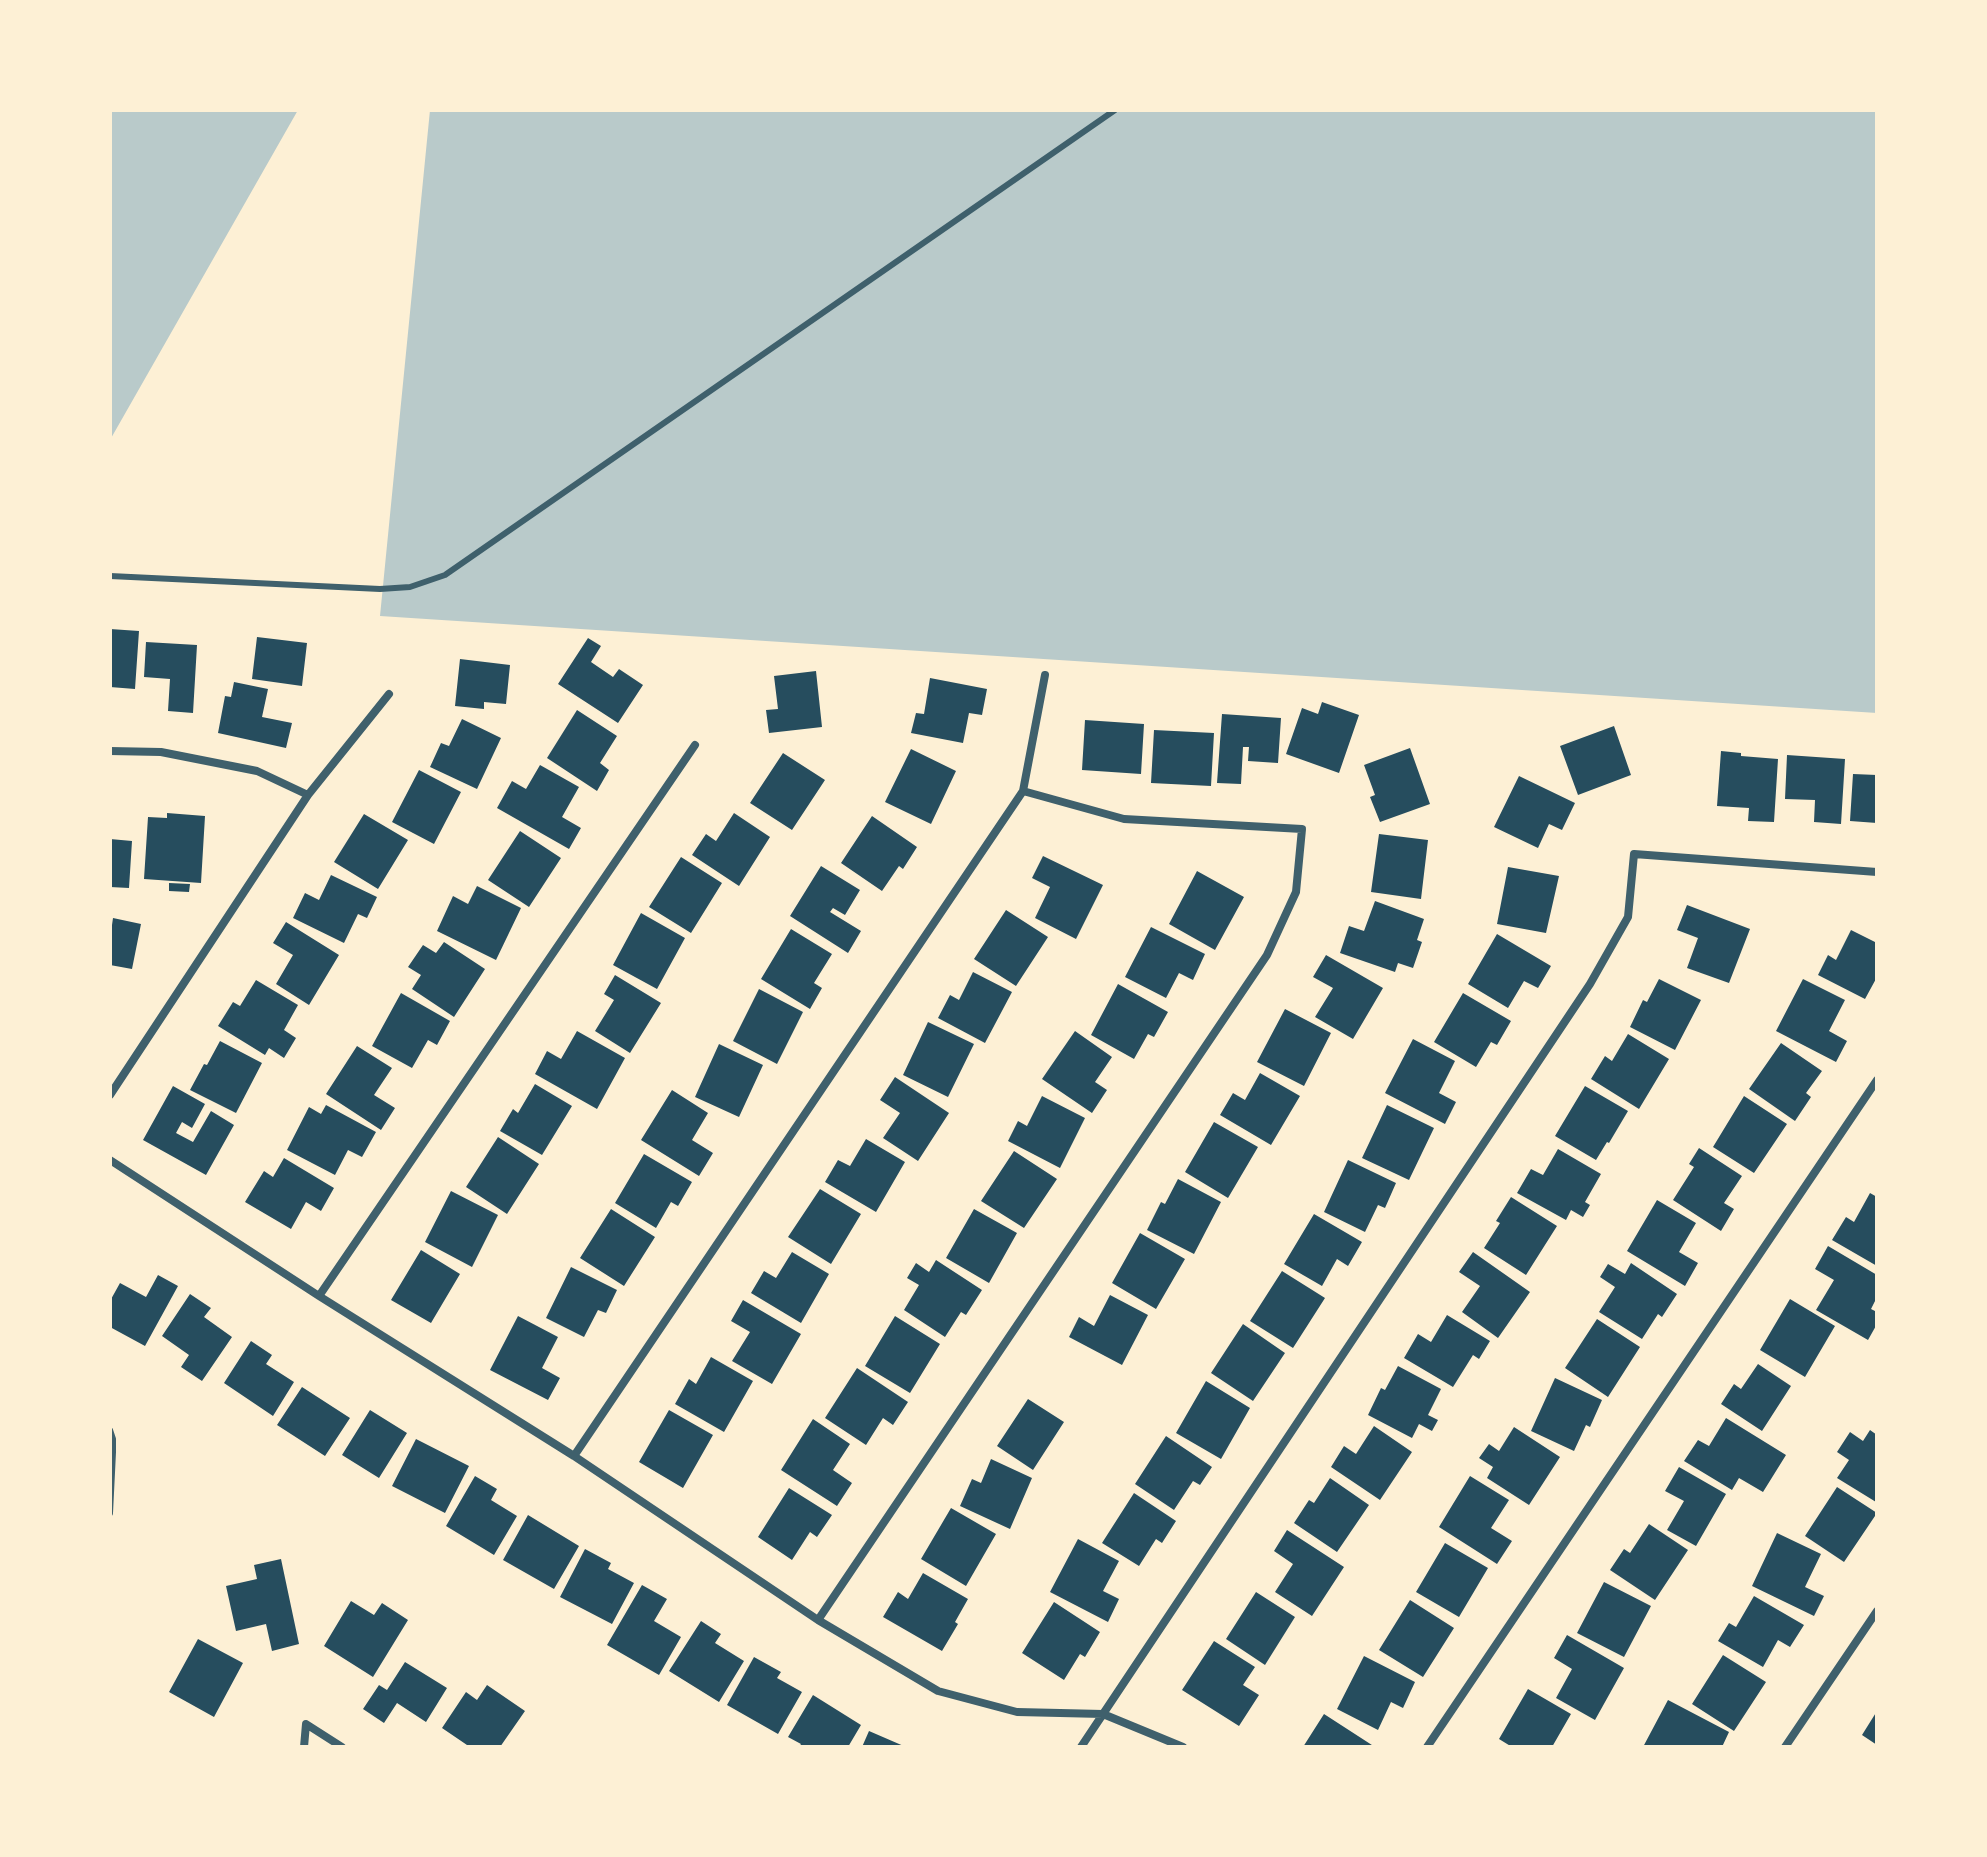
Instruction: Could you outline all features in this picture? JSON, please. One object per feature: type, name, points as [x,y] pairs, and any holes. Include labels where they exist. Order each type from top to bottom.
[{"type":"street","points":[[574,1456],[1023,791],[1045,675]]},
{"type":"street","points":[[110,1095],[308,795],[389,694]]},
{"type":"street","points":[[319,1296],[695,745]]},
{"type":"street","points":[[110,751],[161,752],[257,771],[308,795]]},
{"type":"street","points":[[818,1620],[1267,955],[1296,892],[1302,829],[1124,819],[1023,791]]},
{"type":"street","points":[[1081,1747],[1590,984],[1628,917],[1634,854],[1877,872]]},
{"type":"street","points":[[1427,1747],[1877,1080]]},
{"type":"street","points":[[110,1160],[574,1456],[818,1620],[938,1691],[1017,1712],[1103,1714],[1183,1747]]},
{"type":"street","points":[[1785,1747],[1877,1611]]},
{"type":"street","points":[[304,1747],[306,1724],[342,1747]]},
{"type":"lane","points":[[110,576],[380,589],[410,587],[445,575],[1115,110]]},
{"type":"lane","points":[[110,1430],[113,1452],[110,1513]]},
{"type":"shaded area","points":[[110,110],[298,110],[110,440]]},
{"type":"shaded area","points":[[430,110],[1877,110],[1877,713],[380,616]]},
{"type":"building","points":[[110,629],[139,631],[135,689],[110,687]]},
{"type":"building","points":[[257,637],[307,643],[302,686],[252,679]]},
{"type":"building","points":[[588,638],[601,646],[591,662],[613,677],[619,669],[643,685],[618,723],[558,684]]},
{"type":"building","points":[[146,642],[197,645],[193,713],[168,711],[170,679],[144,677]]},
{"type":"building","points":[[460,659],[510,665],[506,704],[484,702],[484,709],[455,706]]},
{"type":"building","points":[[816,671],[822,727],[769,733],[766,710],[778,709],[774,676]]},
{"type":"building","points":[[930,678],[987,689],[982,715],[969,713],[963,743],[911,733],[916,713],[924,714]]},
{"type":"building","points":[[234,682],[268,689],[262,717],[292,723],[286,748],[218,733],[225,696],[231,697]]},
{"type":"building","points":[[1322,702],[1359,715],[1339,773],[1286,754],[1302,708],[1318,714]]},
{"type":"building","points":[[577,710],[617,736],[600,763],[609,770],[597,791],[547,758]]},
{"type":"building","points":[[1222,714],[1281,718],[1278,763],[1248,761],[1249,747],[1243,747],[1241,784],[1217,783]]},
{"type":"building","points":[[462,719],[501,738],[477,789],[430,767],[441,743],[449,746]]},
{"type":"building","points":[[1085,720],[1144,724],[1141,774],[1082,770]]},
{"type":"building","points":[[1614,726],[1631,775],[1578,795],[1560,746]]},
{"type":"building","points":[[1154,730],[1214,733],[1211,786],[1151,783]]},
{"type":"building","points":[[1410,748],[1430,804],[1380,822],[1370,797],[1375,795],[1364,765]]},
{"type":"building","points":[[911,749],[956,771],[931,824],[885,802]]},
{"type":"building","points":[[1721,751],[1778,759],[1774,822],[1748,821],[1749,808],[1717,806]]},
{"type":"building","points":[[783,753],[825,780],[792,830],[750,803]]},
{"type":"building","points":[[1787,755],[1845,759],[1841,824],[1814,822],[1815,800],[1785,799]]},
{"type":"building","points":[[540,765],[579,787],[562,817],[581,828],[569,849],[497,808],[512,781],[526,789]]},
{"type":"building","points":[[419,770],[461,792],[434,844],[392,822]]},
{"type":"building","points":[[1853,774],[1877,775],[1877,823],[1850,821]]},
{"type":"building","points":[[1519,776],[1575,803],[1562,830],[1549,824],[1538,848],[1494,827]]},
{"type":"building","points":[[167,813],[205,816],[201,883],[144,879],[148,817],[167,818]]},
{"type":"building","points":[[734,813],[770,837],[739,886],[692,855],[706,834],[716,841]]},
{"type":"building","points":[[364,814],[408,840],[378,889],[334,862]]},
{"type":"building","points":[[872,816],[917,847],[903,869],[899,866],[882,891],[841,863]]},
{"type":"building","points":[[520,831],[561,858],[529,907],[488,880]]},
{"type":"building","points":[[1379,834],[1428,840],[1421,899],[1371,892]]},
{"type":"building","points":[[110,839],[132,841],[129,888],[110,887]]},
{"type":"building","points":[[1043,856],[1103,885],[1076,939],[1035,918],[1050,887],[1032,878]]},
{"type":"building","points":[[681,857],[722,883],[691,933],[649,907]]},
{"type":"building","points":[[821,866],[860,890],[845,915],[833,908],[830,912],[861,931],[848,953],[790,916]]},
{"type":"building","points":[[1508,867],[1559,876],[1546,933],[1497,924]]},
{"type":"building","points":[[1197,871],[1244,897],[1215,950],[1169,924]]},
{"type":"building","points":[[331,875],[377,897],[367,918],[358,914],[344,943],[293,918],[305,893],[319,900]]},
{"type":"building","points":[[169,883],[190,884],[189,892],[169,891]]},
{"type":"building","points":[[477,886],[521,908],[496,960],[437,931],[453,896],[468,904]]},
{"type":"building","points":[[1375,901],[1424,919],[1417,940],[1422,942],[1413,968],[1398,963],[1395,972],[1340,953],[1349,926],[1364,931]]},
{"type":"building","points":[[1687,905],[1750,929],[1729,983],[1687,968],[1698,938],[1677,930]]},
{"type":"building","points":[[1006,910],[1048,937],[1016,986],[974,959]]},
{"type":"building","points":[[641,913],[685,938],[657,989],[613,965]]},
{"type":"building","points":[[113,918],[141,924],[132,969],[110,965],[110,925]]},
{"type":"building","points":[[286,922],[339,955],[309,1005],[276,984],[293,955],[273,943]]},
{"type":"building","points":[[1151,927],[1205,954],[1193,980],[1179,973],[1166,998],[1125,977]]},
{"type":"building","points":[[791,929],[832,954],[814,983],[822,988],[810,1009],[761,979]]},
{"type":"building","points":[[1851,930],[1877,943],[1877,977],[1865,999],[1818,975],[1828,955],[1836,960]]},
{"type":"building","points":[[1497,934],[1551,966],[1538,988],[1524,981],[1508,1008],[1468,984]]},
{"type":"building","points":[[444,942],[485,969],[454,1017],[412,989],[421,975],[408,967],[423,945],[436,953]]},
{"type":"building","points":[[1326,955],[1383,988],[1353,1039],[1315,1017],[1333,988],[1313,977]]},
{"type":"building","points":[[973,972],[1012,992],[985,1043],[938,1018],[950,995],[959,1000]]},
{"type":"building","points":[[615,975],[661,1003],[630,1053],[595,1031],[614,1000],[604,994]]},
{"type":"building","points":[[1659,979],[1701,1000],[1675,1050],[1630,1027],[1643,1000],[1647,1002]]},
{"type":"building","points":[[1803,979],[1845,1000],[1829,1031],[1847,1041],[1836,1062],[1776,1031]]},
{"type":"building","points":[[256,980],[298,1005],[284,1030],[296,1038],[284,1058],[269,1048],[265,1055],[218,1026],[233,1002],[240,1006]]},
{"type":"building","points":[[1118,984],[1168,1012],[1154,1037],[1148,1034],[1134,1059],[1091,1035]]},
{"type":"building","points":[[759,989],[803,1012],[777,1064],[733,1041]]},
{"type":"building","points":[[401,993],[450,1021],[437,1045],[428,1040],[412,1068],[372,1046]]},
{"type":"building","points":[[1463,993],[1511,1021],[1497,1045],[1491,1042],[1476,1067],[1434,1042]]},
{"type":"building","points":[[1285,1009],[1331,1033],[1304,1086],[1257,1062]]},
{"type":"building","points":[[928,1022],[974,1044],[948,1097],[903,1075]]},
{"type":"building","points":[[577,1031],[625,1058],[597,1109],[535,1074],[547,1051],[561,1059]]},
{"type":"building","points":[[1075,1031],[1112,1057],[1095,1082],[1107,1090],[1092,1113],[1042,1079]]},
{"type":"building","points":[[1628,1034],[1669,1059],[1639,1109],[1591,1079],[1605,1056],[1612,1061]]},
{"type":"building","points":[[1413,1039],[1455,1061],[1439,1093],[1456,1102],[1445,1124],[1385,1093]]},
{"type":"building","points":[[220,1041],[262,1063],[236,1113],[190,1090]]},
{"type":"building","points":[[1781,1043],[1822,1071],[1806,1093],[1811,1097],[1795,1121],[1749,1089]]},
{"type":"building","points":[[719,1044],[763,1065],[739,1117],[695,1097]]},
{"type":"building","points":[[357,1046],[392,1068],[374,1095],[395,1108],[381,1130],[326,1094]]},
{"type":"building","points":[[1260,1073],[1300,1096],[1271,1145],[1220,1115],[1233,1093],[1245,1100]]},
{"type":"building","points":[[895,1077],[949,1113],[918,1161],[883,1138],[900,1113],[880,1100]]},
{"type":"building","points":[[535,1084],[572,1106],[542,1155],[500,1131],[513,1109],[518,1113]]},
{"type":"building","points":[[173,1086],[205,1104],[192,1128],[182,1122],[176,1133],[193,1142],[211,1111],[234,1125],[206,1175],[143,1140]]},
{"type":"building","points":[[1585,1086],[1628,1111],[1596,1160],[1555,1136]]},
{"type":"building","points":[[672,1090],[708,1113],[692,1140],[713,1153],[699,1176],[641,1140]]},
{"type":"building","points":[[1042,1096],[1085,1118],[1060,1168],[1008,1141],[1018,1121],[1027,1126]]},
{"type":"building","points":[[1744,1096],[1787,1124],[1754,1173],[1713,1147]]},
{"type":"building","points":[[326,1105],[376,1132],[362,1157],[348,1150],[335,1175],[287,1150],[309,1107],[321,1114]]},
{"type":"building","points":[[1387,1105],[1434,1128],[1409,1180],[1362,1158]]},
{"type":"building","points":[[1214,1122],[1258,1147],[1228,1198],[1185,1172]]},
{"type":"building","points":[[498,1137],[539,1164],[507,1214],[466,1187]]},
{"type":"building","points":[[866,1139],[905,1162],[876,1212],[825,1182],[838,1160],[850,1166]]},
{"type":"building","points":[[1699,1148],[1742,1176],[1724,1203],[1734,1209],[1721,1231],[1673,1200],[1694,1167],[1689,1164]]},
{"type":"building","points":[[1558,1149],[1601,1174],[1585,1202],[1590,1205],[1583,1217],[1571,1210],[1566,1220],[1517,1193],[1531,1169],[1543,1175]]},
{"type":"building","points":[[1014,1151],[1057,1179],[1024,1228],[981,1201]]},
{"type":"building","points":[[644,1154],[692,1182],[678,1206],[671,1202],[656,1228],[615,1203]]},
{"type":"building","points":[[284,1158],[334,1188],[321,1211],[306,1202],[291,1229],[245,1202],[264,1171],[273,1177]]},
{"type":"building","points":[[1348,1160],[1396,1183],[1385,1208],[1378,1205],[1365,1232],[1324,1212]]},
{"type":"building","points":[[1178,1179],[1221,1202],[1194,1254],[1147,1230],[1161,1202],[1165,1204]]},
{"type":"building","points":[[820,1189],[861,1214],[831,1264],[788,1237]]},
{"type":"building","points":[[451,1191],[498,1215],[472,1267],[425,1242]]},
{"type":"building","points":[[1870,1193],[1877,1197],[1877,1266],[1832,1240],[1846,1217],[1854,1222]]},
{"type":"building","points":[[1511,1197],[1557,1226],[1526,1275],[1484,1248],[1500,1223],[1496,1221]]},
{"type":"building","points":[[1657,1200],[1696,1223],[1679,1252],[1698,1263],[1685,1286],[1627,1251]]},
{"type":"building","points":[[611,1209],[655,1237],[624,1286],[580,1258]]},
{"type":"building","points":[[974,1209],[1017,1233],[989,1283],[946,1258]]},
{"type":"building","points":[[1314,1214],[1362,1242],[1348,1266],[1337,1259],[1322,1286],[1284,1264]]},
{"type":"building","points":[[1140,1233],[1185,1259],[1156,1309],[1112,1283]]},
{"type":"building","points":[[1828,1246],[1877,1275],[1877,1297],[1871,1309],[1877,1312],[1877,1324],[1868,1340],[1816,1310],[1834,1280],[1815,1269]]},
{"type":"building","points":[[421,1250],[460,1274],[431,1323],[391,1300]]},
{"type":"building","points":[[792,1252],[829,1274],[801,1323],[751,1293],[764,1271],[776,1278]]},
{"type":"building","points":[[1473,1252],[1530,1292],[1498,1338],[1462,1312],[1480,1286],[1459,1272]]},
{"type":"building","points":[[936,1260],[982,1290],[966,1315],[961,1312],[945,1337],[904,1310],[919,1285],[907,1278],[916,1263],[929,1272]]},
{"type":"building","points":[[1631,1263],[1677,1294],[1662,1317],[1658,1314],[1642,1339],[1599,1312],[1615,1287],[1600,1277],[1608,1264],[1625,1274]]},
{"type":"building","points":[[571,1267],[617,1290],[606,1313],[598,1310],[584,1337],[546,1318]]},
{"type":"building","points":[[1282,1271],[1325,1298],[1293,1348],[1250,1321]]},
{"type":"building","points":[[158,1275],[178,1286],[145,1346],[110,1327],[110,1301],[120,1283],[146,1297]]},
{"type":"building","points":[[190,1294],[211,1308],[204,1317],[232,1337],[202,1381],[181,1367],[189,1355],[162,1336]]},
{"type":"building","points":[[1110,1295],[1148,1315],[1122,1365],[1069,1337],[1079,1317],[1094,1326]]},
{"type":"building","points":[[1790,1299],[1835,1326],[1805,1377],[1760,1350]]},
{"type":"building","points":[[743,1300],[801,1334],[772,1384],[732,1361],[750,1332],[731,1321]]},
{"type":"building","points":[[1447,1315],[1490,1341],[1479,1359],[1473,1355],[1453,1387],[1404,1358],[1418,1334],[1431,1342]]},
{"type":"building","points":[[518,1316],[558,1337],[542,1368],[560,1378],[548,1400],[490,1370]]},
{"type":"building","points":[[895,1316],[940,1344],[910,1393],[865,1366]]},
{"type":"building","points":[[1597,1319],[1640,1347],[1608,1397],[1565,1368]]},
{"type":"building","points":[[1243,1324],[1285,1353],[1253,1401],[1211,1373]]},
{"type":"building","points":[[251,1341],[272,1355],[266,1364],[294,1382],[273,1416],[224,1383]]},
{"type":"building","points":[[711,1357],[753,1381],[724,1432],[675,1404],[689,1379],[696,1384]]},
{"type":"building","points":[[1758,1364],[1791,1386],[1762,1431],[1721,1404],[1734,1384],[1741,1389]]},
{"type":"building","points":[[1398,1366],[1441,1389],[1428,1415],[1438,1420],[1432,1431],[1419,1424],[1412,1438],[1368,1415],[1381,1388],[1385,1390]]},
{"type":"building","points":[[857,1368],[908,1402],[893,1425],[883,1418],[866,1445],[825,1418]]},
{"type":"building","points":[[1555,1378],[1602,1400],[1590,1427],[1586,1425],[1574,1451],[1531,1431]]},
{"type":"building","points":[[1206,1381],[1250,1408],[1221,1459],[1176,1433]]},
{"type":"building","points":[[302,1387],[350,1418],[325,1456],[277,1425]]},
{"type":"building","points":[[1028,1399],[1064,1422],[1033,1470],[997,1446]]},
{"type":"building","points":[[370,1410],[407,1433],[379,1478],[342,1455]]},
{"type":"building","points":[[669,1410],[713,1435],[683,1488],[639,1462]]},
{"type":"building","points":[[1726,1418],[1786,1455],[1763,1492],[1739,1478],[1732,1490],[1684,1461],[1698,1440],[1709,1446]]},
{"type":"building","points":[[813,1419],[850,1444],[833,1470],[852,1483],[837,1506],[781,1470]]},
{"type":"building","points":[[1374,1426],[1412,1452],[1380,1500],[1331,1467],[1344,1446],[1356,1454]]},
{"type":"building","points":[[1514,1427],[1560,1457],[1529,1505],[1487,1478],[1493,1467],[1479,1458],[1489,1444],[1499,1451]]},
{"type":"building","points":[[1870,1430],[1877,1435],[1876,1502],[1837,1478],[1849,1460],[1837,1452],[1850,1432],[1863,1441]]},
{"type":"building","points":[[1166,1436],[1212,1467],[1200,1485],[1193,1481],[1174,1510],[1135,1484]]},
{"type":"building","points":[[416,1439],[469,1466],[445,1513],[392,1486]]},
{"type":"building","points":[[991,1459],[1032,1478],[1010,1529],[960,1506],[972,1479],[981,1483]]},
{"type":"building","points":[[1679,1467],[1726,1494],[1696,1546],[1667,1530],[1684,1501],[1665,1491]]},
{"type":"building","points":[[475,1476],[497,1489],[491,1500],[517,1516],[494,1555],[446,1526]]},
{"type":"building","points":[[1470,1476],[1509,1500],[1491,1528],[1512,1541],[1497,1564],[1439,1527]]},
{"type":"building","points":[[1330,1478],[1369,1505],[1337,1552],[1294,1523],[1309,1500],[1314,1503]]},
{"type":"building","points":[[1837,1487],[1877,1513],[1844,1562],[1805,1536]]},
{"type":"building","points":[[789,1488],[832,1515],[817,1537],[810,1532],[792,1560],[758,1537]]},
{"type":"building","points":[[1134,1493],[1176,1521],[1162,1543],[1156,1539],[1139,1566],[1102,1543]]},
{"type":"building","points":[[951,1508],[996,1534],[966,1586],[921,1559]]},
{"type":"building","points":[[528,1515],[579,1546],[554,1589],[503,1560]]},
{"type":"building","points":[[1649,1524],[1688,1550],[1655,1600],[1610,1570],[1624,1549],[1630,1553]]},
{"type":"building","points":[[1287,1530],[1344,1567],[1312,1616],[1275,1592],[1293,1564],[1274,1551]]},
{"type":"building","points":[[1777,1533],[1821,1554],[1805,1587],[1824,1596],[1814,1616],[1752,1586]]},
{"type":"building","points":[[1078,1539],[1119,1561],[1103,1591],[1119,1599],[1108,1622],[1050,1592]]},
{"type":"building","points":[[1445,1543],[1488,1568],[1459,1617],[1416,1592]]},
{"type":"building","points":[[585,1549],[611,1563],[608,1569],[634,1583],[612,1624],[560,1597]]},
{"type":"building","points":[[281,1559],[299,1644],[272,1651],[266,1624],[236,1631],[226,1586],[257,1579],[254,1565]]},
{"type":"building","points":[[923,1573],[968,1599],[942,1651],[883,1617],[898,1592],[908,1599]]},
{"type":"building","points":[[1604,1582],[1651,1606],[1624,1657],[1577,1633]]},
{"type":"building","points":[[642,1585],[667,1599],[654,1621],[681,1637],[659,1675],[607,1645]]},
{"type":"building","points":[[1256,1592],[1295,1617],[1265,1665],[1226,1639]]},
{"type":"building","points":[[1754,1596],[1804,1625],[1790,1647],[1778,1640],[1763,1667],[1718,1641],[1729,1623],[1736,1627]]},
{"type":"building","points":[[1410,1600],[1454,1628],[1423,1677],[1379,1650]]},
{"type":"building","points":[[351,1601],[374,1615],[382,1603],[408,1620],[373,1677],[324,1646]]},
{"type":"building","points":[[1054,1602],[1100,1632],[1085,1657],[1080,1654],[1064,1680],[1022,1653]]},
{"type":"building","points":[[701,1621],[721,1634],[715,1643],[744,1661],[719,1702],[669,1671]]},
{"type":"building","points":[[1567,1635],[1624,1668],[1595,1720],[1556,1698],[1572,1669],[1554,1658]]},
{"type":"building","points":[[198,1639],[243,1663],[214,1717],[169,1692]]},
{"type":"building","points":[[1214,1641],[1255,1667],[1243,1685],[1259,1695],[1239,1726],[1182,1690]]},
{"type":"building","points":[[1723,1655],[1766,1682],[1734,1731],[1692,1704]]},
{"type":"building","points":[[1364,1656],[1415,1682],[1403,1708],[1391,1702],[1378,1730],[1337,1709]]},
{"type":"building","points":[[754,1657],[781,1672],[777,1678],[802,1692],[778,1734],[727,1705]]},
{"type":"building","points":[[405,1662],[447,1688],[426,1722],[397,1703],[384,1723],[363,1709],[379,1685],[387,1690]]},
{"type":"building","points":[[487,1685],[525,1711],[500,1747],[466,1747],[442,1728],[466,1692],[477,1700]]},
{"type":"building","points":[[1528,1689],[1571,1714],[1552,1747],[1512,1747],[1499,1739]]},
{"type":"building","points":[[813,1695],[861,1725],[848,1747],[799,1747],[801,1744],[788,1737]]},
{"type":"building","points":[[1668,1700],[1729,1732],[1722,1747],[1643,1747]]},
{"type":"building","points":[[1877,1711],[1877,1745],[1862,1735]]},
{"type":"building","points":[[1324,1714],[1375,1747],[1303,1747]]},
{"type":"building","points":[[869,1731],[906,1747],[862,1747]]}]
